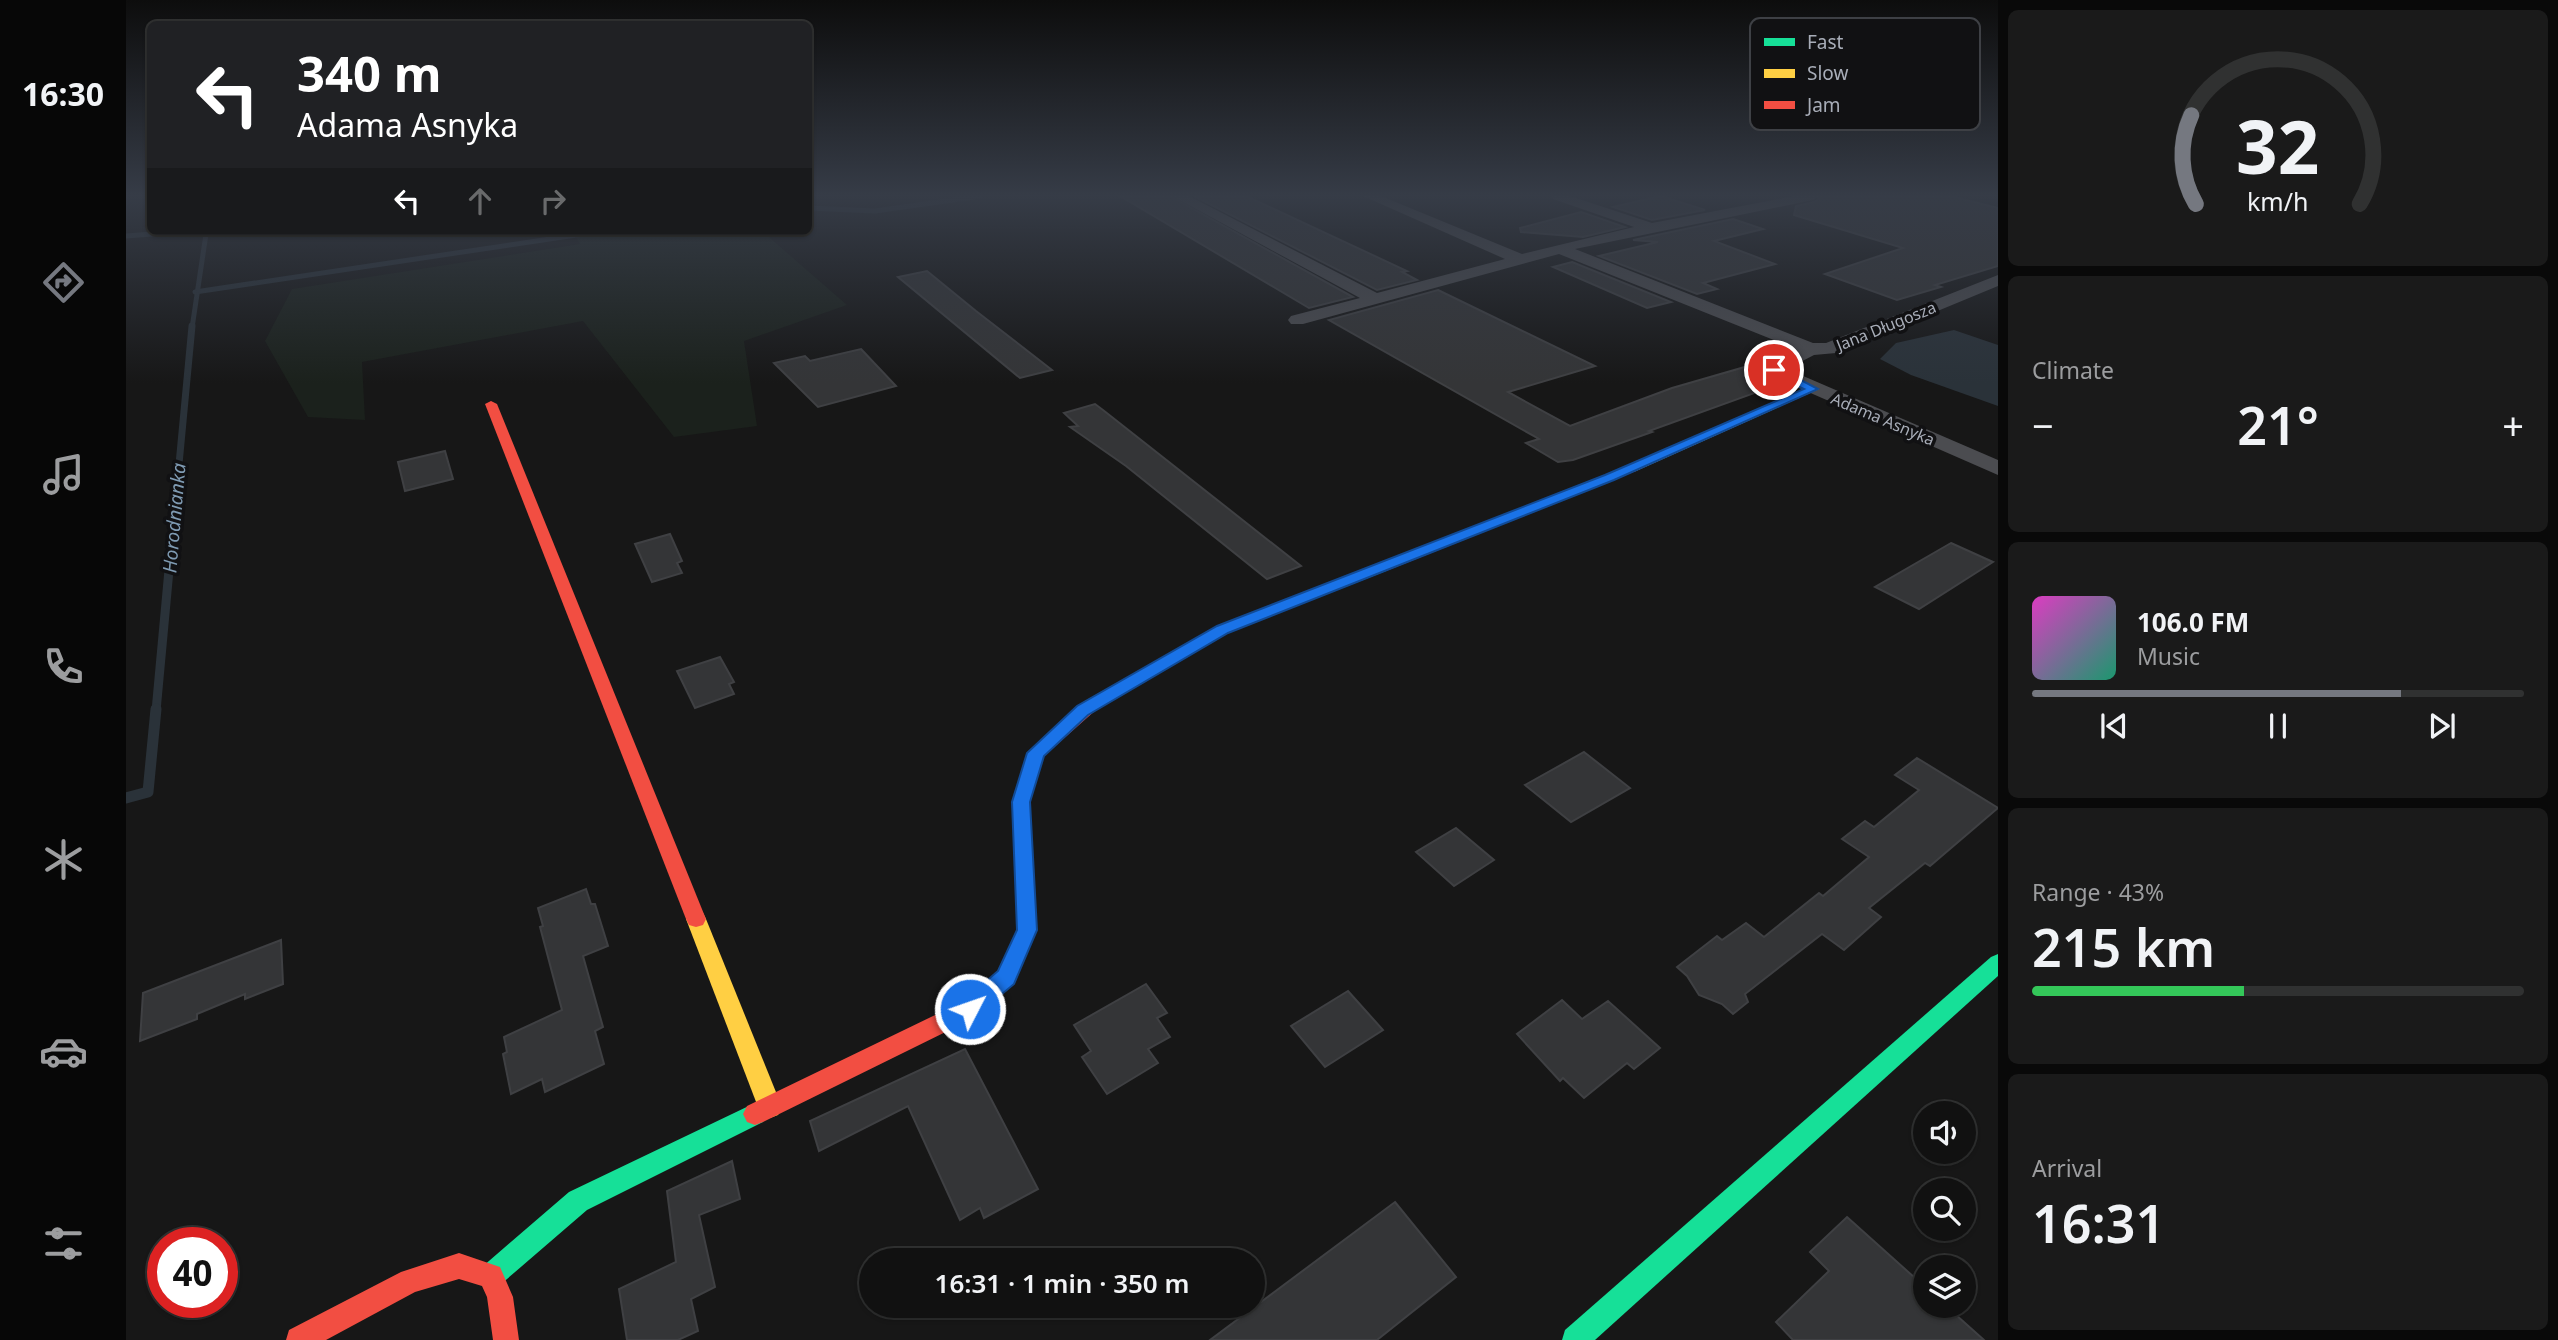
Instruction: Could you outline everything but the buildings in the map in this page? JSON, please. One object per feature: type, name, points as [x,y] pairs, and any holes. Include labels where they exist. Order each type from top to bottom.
[{"type":"street","points":[[1298,259],[1373,298]]},
{"type":"street","points":[[1297,320],[1515,259]]},
{"type":"street","name":"Jana Długosza","points":[[1584,259],[1811,349],[1829,349],[1998,280]]},
{"type":"street","points":[[1974,289],[1998,296]]},
{"type":"street","name":"Jana Długosza","points":[[1777,366],[1811,349]]},
{"type":"street","name":"Adama Asnyka","points":[[1777,366],[1774,370],[1783,376],[1998,468]]},
{"type":"street","points":[[491,1276],[578,1201],[970,1009],[1006,977],[1027,930],[1021,802],[1036,753],[1082,710],[1222,629],[1610,478],[1813,389]]},
{"type":"street","points":[[491,404],[770,1107]]},
{"type":"street","points":[[1575,1340],[1998,963]]},
{"type":"street","points":[[299,1340],[410,1281],[459,1266],[491,1276],[500,1297],[506,1340]]},
{"type":"shaded area","points":[[487,259],[794,259],[847,305],[744,341],[757,426],[674,437],[583,321],[362,362],[365,420],[308,417],[265,341],[292,289]]},
{"type":"shaded area","points":[[1954,330],[1998,345],[1998,406],[1911,375],[1880,359],[1896,343]]},
{"type":"waterway","name":"Horodnianka","points":[[197,292],[202,259]]},
{"type":"waterway","points":[[197,292],[419,259]]},
{"type":"waterway","name":"Horodnianka","points":[[192,328],[197,292]]},
{"type":"waterway","name":"Horodnianka","points":[[176,496],[192,326]]},
{"type":"waterway","name":"Horodnianka","points":[[156,711],[176,494]]},
{"type":"waterway","name":"Horodnianka","points":[[126,798],[148,792],[156,709]]},
{"type":"traffic: fast","points":[[1091,705],[1222,630],[1381,568]]},
{"type":"traffic: fast","points":[[1575,1340],[1998,963]]},
{"type":"traffic: fast","points":[[491,1276],[578,1201],[755,1114]]},
{"type":"traffic: slow","points":[[1632,468],[1813,389]]},
{"type":"traffic: slow","points":[[696,919],[770,1107]]},
{"type":"traffic: jam","points":[[491,404],[696,919]]},
{"type":"traffic: jam","points":[[1381,568],[1632,468]]},
{"type":"traffic: jam","points":[[755,1114],[970,1009],[1006,977],[1027,930],[1021,802],[1036,753],[1091,705]]},
{"type":"traffic: jam","points":[[299,1340],[410,1281],[459,1266],[491,1276],[500,1297],[506,1340]]},
{"type":"route","points":[[970,1009],[1006,977],[1027,930],[1021,802],[1036,753],[1082,710],[1222,629],[1610,478],[1813,389],[1774,370]]}]
